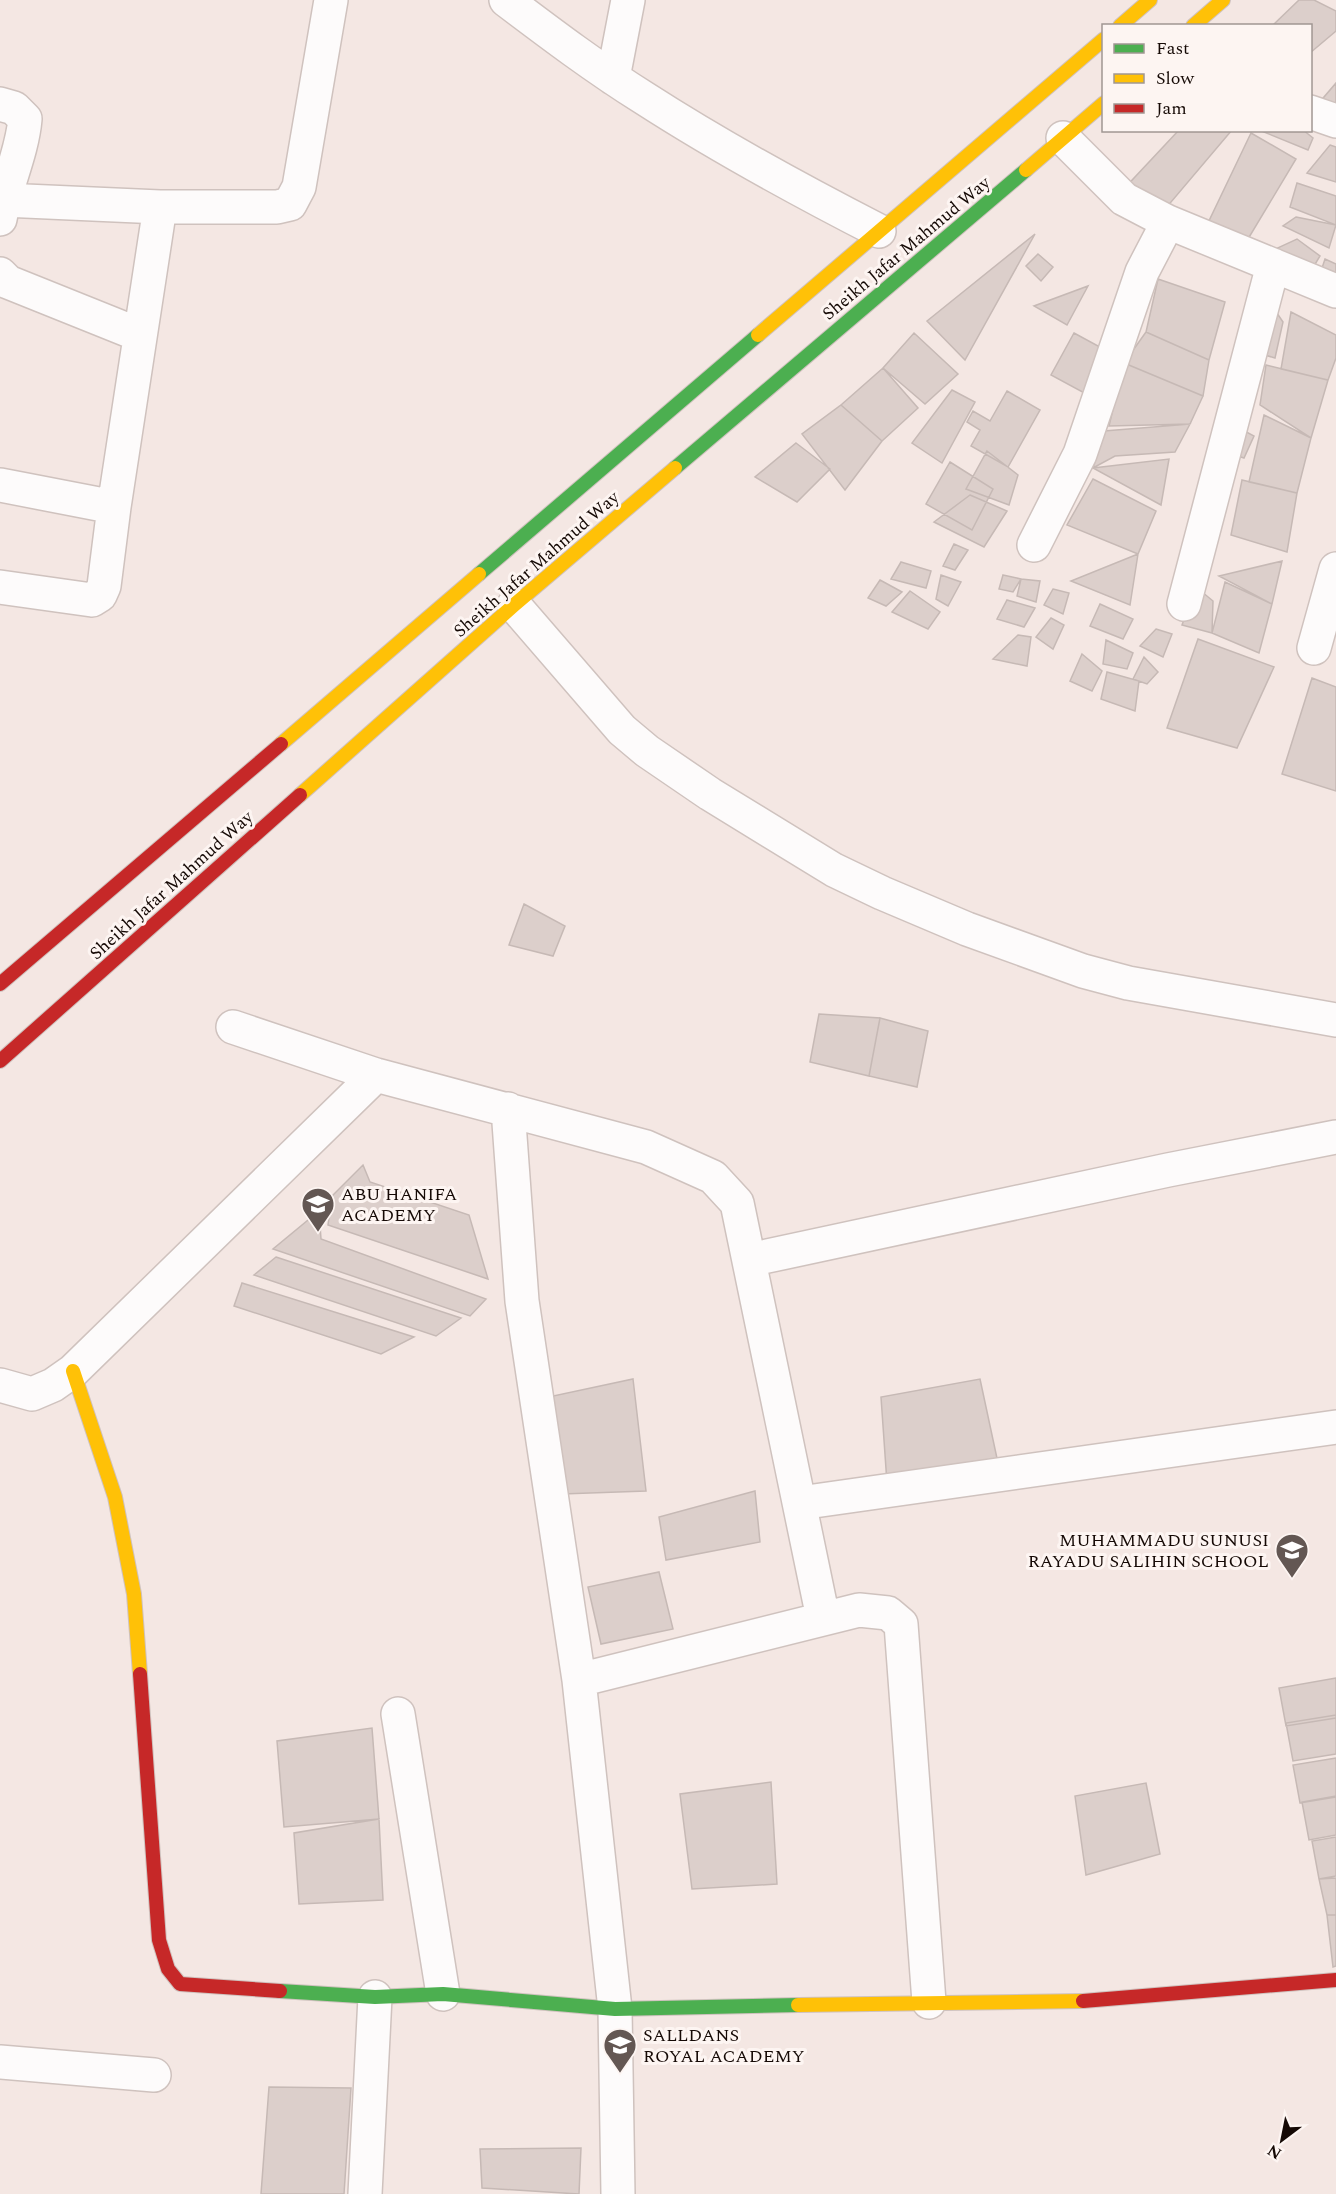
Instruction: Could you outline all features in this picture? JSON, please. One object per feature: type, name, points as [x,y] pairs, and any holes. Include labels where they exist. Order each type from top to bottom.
[{"type":"main road","points":[[1122,24],[1150,0]]},
{"type":"main road","points":[[1195,24],[1223,0]]},
{"type":"main road","name":"Sheikh Jafar Mahmud Way","points":[[0,984],[1102,41]]},
{"type":"main road","name":"Sheikh Jafar Mahmud Way","points":[[0,1061],[514,605],[1102,105]]},
{"type":"main road","points":[[73,1371],[115,1497],[134,1594],[159,1940],[168,1970],[180,1984],[375,1997],[443,1994],[615,2008],[929,2002],[1068,2002],[1336,1980]]},
{"type":"street","points":[[0,104],[14,108],[25,119],[24,132],[2,210],[277,207],[290,204],[299,188],[331,0]]},
{"type":"street","points":[[506,0],[573,51],[644,99],[770,174],[879,231]]},
{"type":"street","points":[[614,78],[628,0]]},
{"type":"street","points":[[1312,112],[1336,122]]},
{"type":"street","points":[[1063,138],[1124,199],[1168,222],[1336,291]]},
{"type":"street","points":[[0,587],[92,600],[100,595],[104,586],[160,207]]},
{"type":"street","points":[[1034,545],[1080,454],[1143,272],[1168,222]]},
{"type":"street","points":[[1184,604],[1273,265]]},
{"type":"street","points":[[0,274],[8,282],[140,335]]},
{"type":"street","points":[[0,485],[114,507]]},
{"type":"street","points":[[1314,648],[1336,569]]},
{"type":"street","points":[[514,605],[621,730],[647,751],[710,794],[834,870],[967,929],[1083,971],[1128,983],[1336,1020]]},
{"type":"street","points":[[233,1027],[376,1075],[646,1146],[713,1177],[737,1203],[823,1618]]},
{"type":"street","points":[[0,1386],[32,1394],[53,1385],[73,1371],[376,1075]]},
{"type":"street","points":[[508,1109],[522,1301],[579,1680],[615,2008],[618,2194]]},
{"type":"street","points":[[749,1260],[1168,1170],[1336,1137]]},
{"type":"street","points":[[800,1503],[1336,1427]]},
{"type":"street","points":[[579,1680],[859,1610],[888,1613],[901,1624],[929,2002]]},
{"type":"street","points":[[398,1714],[443,1994]]},
{"type":"street","points":[[365,2194],[375,1997]]},
{"type":"street","points":[[0,2062],[154,2075]]},
{"type":"building","points":[[1299,0],[1314,0],[1336,11],[1336,31],[1312,51],[1312,24],[1274,24]]},
{"type":"building","points":[[1336,83],[1336,111],[1318,104]]},
{"type":"building","points":[[1177,132],[1230,132],[1166,208],[1120,193]]},
{"type":"building","points":[[1264,132],[1306,132],[1313,138],[1308,150]]},
{"type":"building","points":[[1251,133],[1296,159],[1245,244],[1207,225]]},
{"type":"building","points":[[1330,145],[1336,147],[1336,182],[1307,173]]},
{"type":"building","points":[[1297,183],[1336,196],[1336,225],[1290,207]]},
{"type":"building","points":[[1296,217],[1336,225],[1329,248],[1283,226]]},
{"type":"building","points":[[1035,234],[965,360],[927,321]]},
{"type":"building","points":[[1297,239],[1320,256],[1311,271],[1269,252]]},
{"type":"building","points":[[1038,254],[1053,267],[1041,281],[1026,266]]},
{"type":"building","points":[[1325,259],[1336,264],[1336,283],[1319,277]]},
{"type":"building","points":[[1158,279],[1225,302],[1209,360],[1146,332]]},
{"type":"building","points":[[1088,286],[1067,325],[1034,306]]},
{"type":"building","points":[[1270,303],[1283,322],[1275,358],[1258,353]]},
{"type":"building","points":[[1291,312],[1336,335],[1336,358],[1328,380],[1281,369]]},
{"type":"building","points":[[1146,332],[1209,360],[1203,396],[1124,363]]},
{"type":"building","points":[[914,333],[958,374],[925,404],[883,368]]},
{"type":"building","points":[[1074,333],[1111,353],[1088,395],[1051,375]]},
{"type":"building","points":[[1124,363],[1203,396],[1190,424],[1109,426]]},
{"type":"building","points":[[1266,365],[1328,380],[1311,438],[1260,405]]},
{"type":"building","points":[[883,368],[918,408],[882,441],[841,405]]},
{"type":"building","points":[[952,390],[975,402],[942,463],[912,443]]},
{"type":"building","points":[[1007,391],[1040,410],[1008,467],[971,446],[980,430],[967,422],[973,411],[990,421]]},
{"type":"building","points":[[841,405],[882,441],[845,490],[802,434]]},
{"type":"building","points":[[1264,415],[1311,438],[1297,493],[1249,482]]},
{"type":"building","points":[[1190,424],[1175,452],[1115,456],[1093,468],[1104,431]]},
{"type":"building","points":[[1239,428],[1254,436],[1244,458],[1232,454]]},
{"type":"building","points":[[796,443],[830,469],[797,502],[755,477]]},
{"type":"building","points":[[987,451],[1018,475],[1009,505],[966,489]]},
{"type":"building","points":[[1169,459],[1161,505],[1093,468]]},
{"type":"building","points":[[950,462],[993,489],[972,530],[926,504]]},
{"type":"building","points":[[1093,479],[1156,511],[1138,554],[1067,525]]},
{"type":"building","points":[[1242,480],[1297,493],[1287,552],[1231,535]]},
{"type":"building","points":[[970,495],[1007,511],[984,547],[934,522]]},
{"type":"building","points":[[954,544],[968,550],[955,570],[943,566]]},
{"type":"building","points":[[1138,554],[1130,605],[1071,581]]},
{"type":"building","points":[[1282,561],[1272,604],[1219,576]]},
{"type":"building","points":[[901,562],[931,571],[926,588],[891,579]]},
{"type":"building","points":[[941,575],[961,582],[948,606],[936,599]]},
{"type":"building","points":[[1003,575],[1021,579],[1013,592],[999,589]]},
{"type":"building","points":[[1021,579],[1040,581],[1036,602],[1017,596]]},
{"type":"building","points":[[880,580],[902,592],[886,606],[868,598]]},
{"type":"building","points":[[1225,582],[1272,604],[1259,653],[1212,633]]},
{"type":"building","points":[[1196,587],[1213,601],[1212,633],[1182,625]]},
{"type":"building","points":[[1053,589],[1069,593],[1063,614],[1044,605]]},
{"type":"building","points":[[910,591],[940,612],[928,629],[892,612]]},
{"type":"building","points":[[1007,600],[1035,608],[1024,627],[997,619]]},
{"type":"building","points":[[1100,604],[1133,619],[1123,639],[1090,626]]},
{"type":"building","points":[[1051,618],[1064,625],[1053,649],[1036,637]]},
{"type":"building","points":[[1156,629],[1172,634],[1163,657],[1140,646]]},
{"type":"building","points":[[1018,635],[1031,637],[1027,666],[993,659]]},
{"type":"building","points":[[1198,639],[1274,667],[1237,748],[1167,728]]},
{"type":"building","points":[[1106,640],[1133,653],[1127,669],[1103,664]]},
{"type":"building","points":[[1082,654],[1102,671],[1092,691],[1070,681]]},
{"type":"building","points":[[1144,657],[1158,672],[1147,684],[1133,679]]},
{"type":"building","points":[[1107,672],[1139,681],[1135,711],[1101,699]]},
{"type":"building","points":[[1312,678],[1336,687],[1336,791],[1282,774]]},
{"type":"building","points":[[524,904],[565,926],[553,956],[509,945]]},
{"type":"building","points":[[819,1014],[880,1018],[869,1076],[810,1062]]},
{"type":"building","points":[[880,1018],[928,1031],[917,1087],[869,1076]]},
{"type":"building","points":[[363,1165],[370,1182],[469,1215],[488,1279],[328,1225],[332,1196]]},
{"type":"building","points":[[319,1211],[321,1239],[486,1299],[470,1316],[273,1249]]},
{"type":"building","points":[[276,1257],[461,1318],[436,1336],[254,1275]]},
{"type":"building","points":[[242,1283],[414,1337],[381,1354],[234,1306]]},
{"type":"building","points":[[633,1379],[646,1491],[562,1494],[553,1396]]},
{"type":"building","points":[[980,1379],[998,1463],[887,1483],[881,1397]]},
{"type":"building","points":[[755,1491],[760,1542],[666,1560],[659,1517]]},
{"type":"building","points":[[659,1572],[673,1629],[601,1644],[588,1587]]},
{"type":"building","points":[[1336,1678],[1336,1718],[1286,1726],[1279,1688]]},
{"type":"building","points":[[1336,1715],[1336,1754],[1293,1761],[1286,1723]]},
{"type":"building","points":[[372,1728],[379,1819],[284,1827],[277,1741]]},
{"type":"building","points":[[1336,1758],[1336,1797],[1300,1803],[1293,1765]]},
{"type":"building","points":[[771,1782],[777,1884],[692,1889],[680,1794]]},
{"type":"building","points":[[1146,1783],[1160,1854],[1086,1875],[1075,1796]]},
{"type":"building","points":[[1336,1796],[1336,1835],[1309,1840],[1302,1802]]},
{"type":"building","points":[[379,1819],[383,1900],[299,1904],[294,1833]]},
{"type":"building","points":[[1336,1837],[1336,1876],[1319,1879],[1312,1841]]},
{"type":"building","points":[[1336,1878],[1336,1915],[1327,1915],[1319,1879]]},
{"type":"building","points":[[1327,1915],[1336,1915],[1336,1966],[1333,1967]]},
{"type":"building","points":[[269,2087],[351,2088],[344,2194],[261,2194]]},
{"type":"building","points":[[581,2148],[579,2194],[482,2188],[480,2149]]},
{"type":"traffic: fast","points":[[675,468],[1026,170]]},
{"type":"traffic: fast","points":[[479,574],[758,335]]},
{"type":"traffic: fast","points":[[280,1991],[375,1997],[443,1994],[615,2009],[798,2005]]},
{"type":"traffic: slow","points":[[1122,24],[1150,0]]},
{"type":"traffic: slow","points":[[1195,24],[1223,0]]},
{"type":"traffic: slow","points":[[758,335],[1102,41]]},
{"type":"traffic: slow","points":[[1026,170],[1102,105]]},
{"type":"traffic: slow","points":[[300,795],[514,605],[675,468]]},
{"type":"traffic: slow","points":[[281,744],[479,574]]},
{"type":"traffic: slow","points":[[73,1371],[115,1497],[134,1594],[140,1674]]},
{"type":"traffic: slow","points":[[798,2005],[1083,2001]]},
{"type":"traffic: jam","points":[[0,984],[281,744]]},
{"type":"traffic: jam","points":[[0,1061],[300,795]]},
{"type":"traffic: jam","points":[[140,1674],[159,1940],[168,1969],[180,1984],[280,1991]]},
{"type":"traffic: jam","points":[[1083,2001],[1336,1980]]},
{"type":"place","name":"ABU HANIFA ACADEMY","points":[[318,1233]]},
{"type":"place","name":"MUHAMMADU SUNUSI RAYADU SALIHIN SCHOOL","points":[[1292,1579]]},
{"type":"place","name":"SALLDANS ROYAL ACADEMY","points":[[620,2074]]}]
